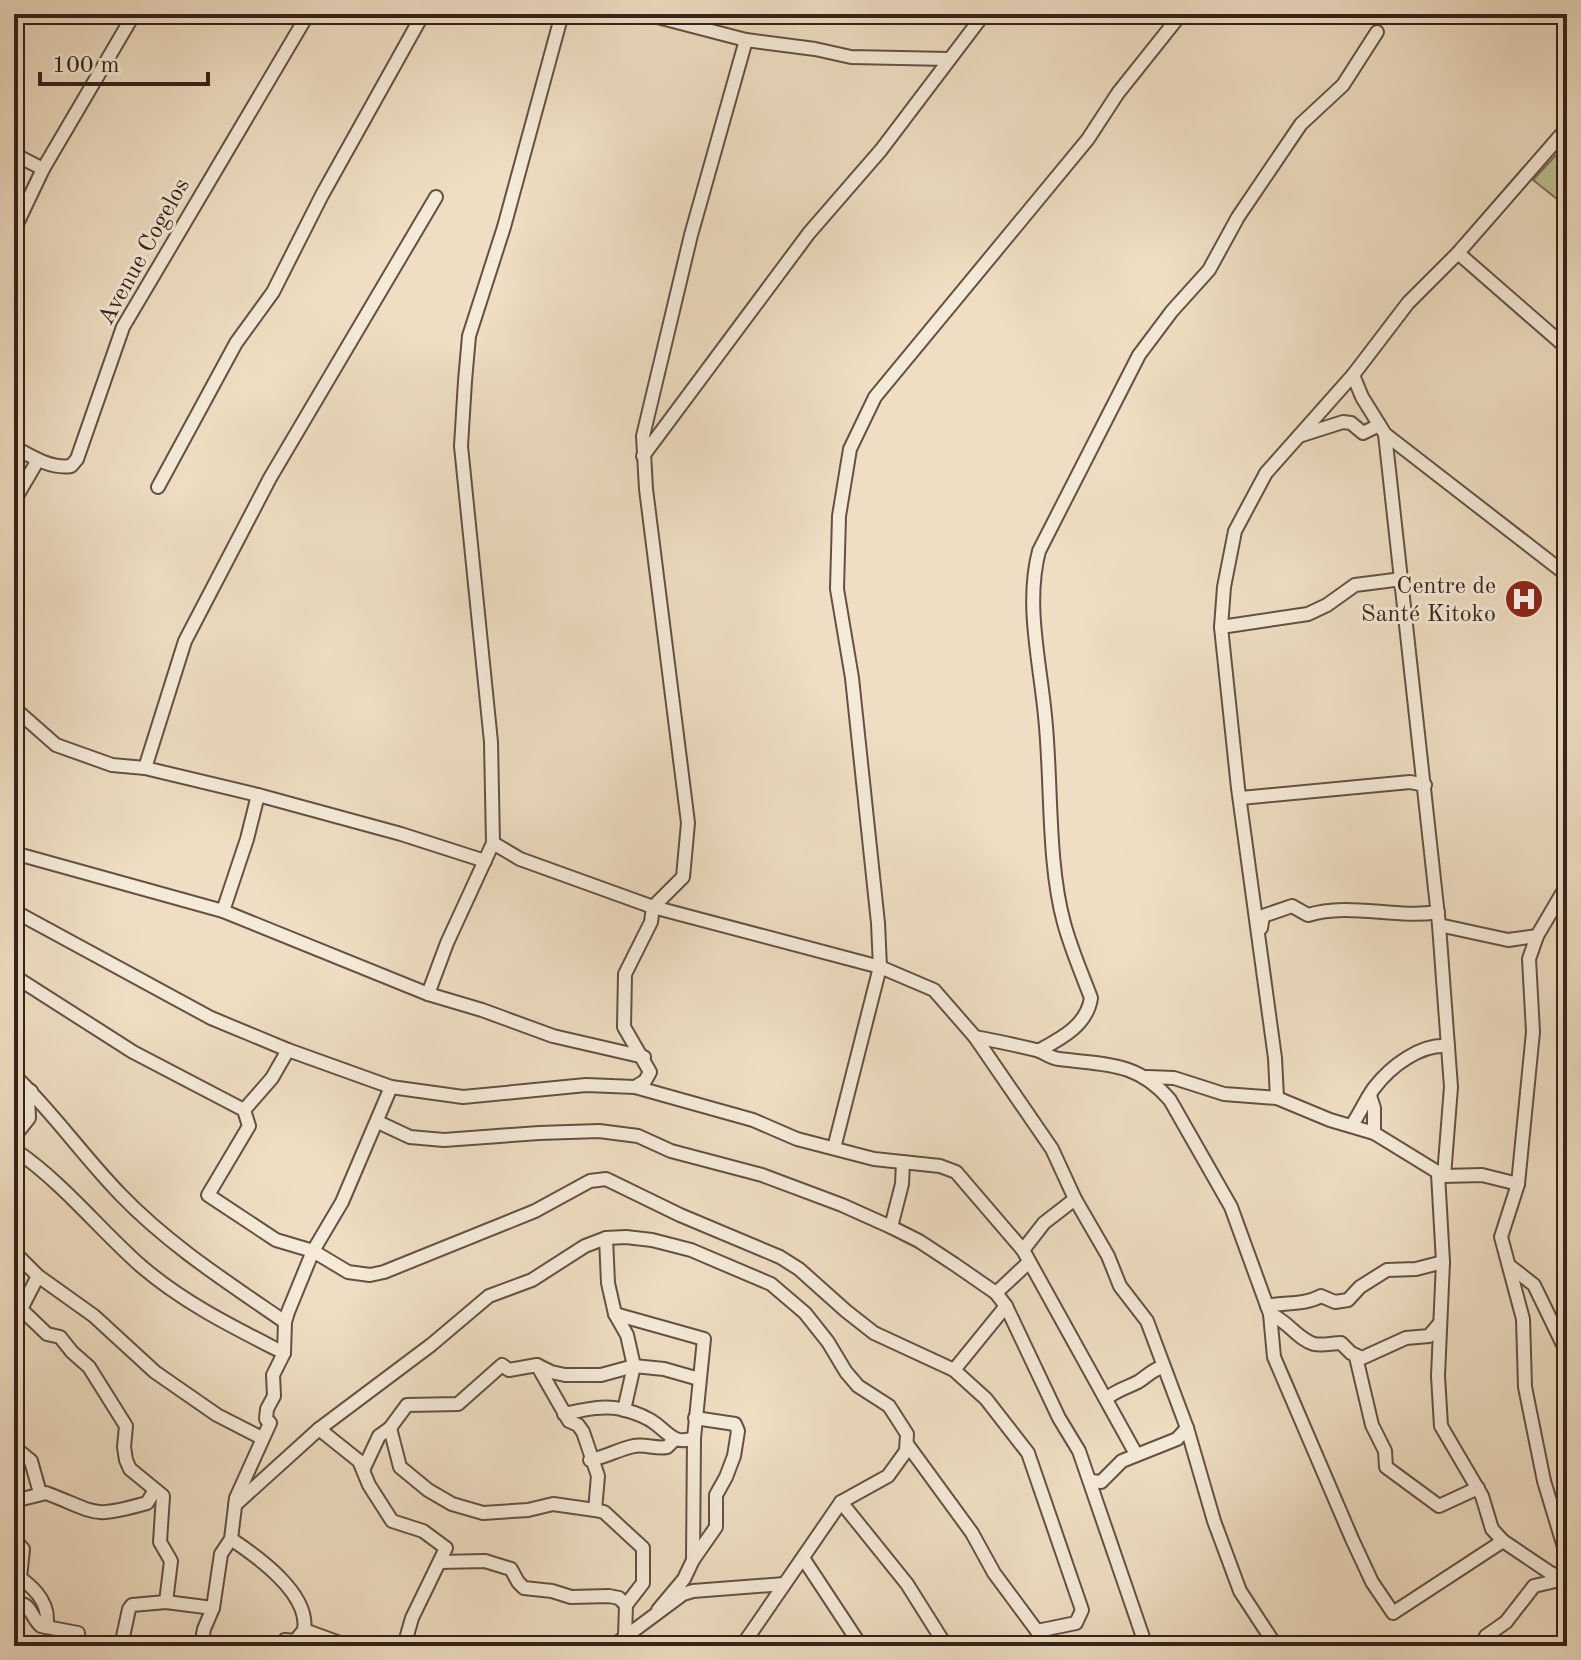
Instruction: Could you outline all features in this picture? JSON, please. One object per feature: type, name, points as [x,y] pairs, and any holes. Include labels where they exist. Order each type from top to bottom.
[{"type":"street","points":[[14,230],[43,169],[134,14]]},
{"type":"street","name":"Avenue Cogelos","points":[[14,447],[38,460],[62,467],[71,466],[77,459],[123,327],[308,14]]},
{"type":"street","points":[[158,487],[236,343],[273,292],[322,195],[423,14]]},
{"type":"street","points":[[428,994],[447,943],[493,843],[491,742],[461,446],[469,336],[504,227],[562,14]]},
{"type":"street","points":[[646,14],[746,40],[851,57],[949,59]]},
{"type":"street","points":[[643,456],[809,233],[881,150],[984,14]]},
{"type":"street","points":[[834,1148],[880,967],[852,678],[837,589],[839,516],[850,449],[875,397],[1088,139],[1118,93],[1181,14]]},
{"type":"street","points":[[1040,1050],[1060,1039],[1084,1019],[1091,998],[1064,922],[1055,861],[1047,733],[1033,600],[1033,574],[1039,551],[1139,355],[1172,311],[1209,270],[1238,217],[1301,124],[1343,85],[1377,32]]},
{"type":"street","points":[[635,1087],[645,1081],[650,1072],[624,1027],[625,974],[651,922],[653,907],[683,877],[688,823],[643,436],[691,235],[746,40]]},
{"type":"street","points":[[1277,1098],[1275,1058],[1221,627],[1224,587],[1235,531],[1266,473],[1353,375],[1408,303],[1458,253],[1567,128]]},
{"type":"street","points":[[14,154],[43,169]]},
{"type":"street","points":[[145,768],[185,641],[270,478],[436,197]]},
{"type":"street","points":[[1458,253],[1567,348]]},
{"type":"street","points":[[1353,375],[1382,430],[1567,575]]},
{"type":"street","points":[[1296,437],[1343,422],[1351,423],[1363,433],[1382,430]]},
{"type":"street","points":[[1382,430],[1425,785],[1451,1087],[1441,1175],[1443,1262],[1438,1376],[1441,1426],[1478,1488],[1492,1529],[1503,1541],[1566,1580]]},
{"type":"street","points":[[14,501],[38,460]]},
{"type":"street","points":[[1221,627],[1308,614],[1322,609],[1355,585],[1402,579]]},
{"type":"street","points":[[14,708],[56,745],[112,765],[145,768],[258,795],[401,834],[485,861]]},
{"type":"street","points":[[1241,798],[1410,782],[1425,785]]},
{"type":"street","points":[[223,911],[258,795]]},
{"type":"street","points":[[493,843],[520,859],[653,907],[880,967],[934,990],[975,1037],[1052,1149],[1075,1199],[1108,1256],[1120,1286],[1147,1321],[1187,1428],[1214,1521],[1240,1591],[1276,1646]]},
{"type":"street","points":[[14,853],[223,911],[428,994],[553,1036],[644,1057]]},
{"type":"street","points":[[1567,885],[1537,936],[1529,959],[1533,1032],[1518,1184],[1501,1237],[1523,1319],[1525,1387],[1541,1468],[1567,1557]]},
{"type":"street","points":[[1259,935],[1263,916],[1292,906],[1308,915],[1329,909],[1438,918],[1508,940],[1537,936]]},
{"type":"street","points":[[14,911],[211,1018],[391,1087],[463,1097],[586,1085],[635,1087],[753,1120],[797,1139],[874,1159],[940,1166],[956,1172],[1026,1256],[1044,1284],[1136,1454]]},
{"type":"street","points":[[14,976],[133,1052],[244,1110],[249,1126],[208,1195],[276,1240],[313,1251],[348,1272],[370,1275],[384,1272],[535,1211],[590,1181],[606,1179],[680,1215],[780,1257],[799,1269],[874,1333],[954,1370],[986,1399],[1028,1453],[1082,1610],[1076,1623],[1037,1631]]},
{"type":"street","points":[[975,1037],[1040,1050],[1057,1059],[1092,1061],[1147,1077],[1174,1078],[1224,1094],[1277,1098],[1330,1120],[1374,1133],[1441,1175],[1482,1175],[1518,1184]]},
{"type":"street","points":[[1352,1125],[1373,1089],[1396,1065],[1431,1046],[1448,1046]]},
{"type":"street","points":[[244,1110],[272,1078],[288,1050]]},
{"type":"street","points":[[14,1075],[121,1195],[180,1250],[285,1322]]},
{"type":"street","points":[[1147,1077],[1170,1100],[1231,1207],[1269,1310],[1274,1357],[1352,1539],[1372,1582],[1393,1613],[1503,1541]]},
{"type":"street","points":[[1170,1100],[1169,1087],[1174,1078]]},
{"type":"street","points":[[201,1646],[213,1608],[221,1554],[231,1539],[236,1498],[270,1423],[266,1419],[267,1409],[274,1396],[273,1375],[284,1353],[285,1322],[313,1251],[342,1202],[391,1087]]},
{"type":"street","points":[[14,1137],[29,1118],[28,1097],[31,1091]]},
{"type":"street","points":[[1370,1096],[1374,1108],[1374,1133]]},
{"type":"street","points":[[378,1122],[410,1137],[444,1140],[599,1131],[638,1136],[685,1155],[762,1175],[842,1205],[919,1241],[996,1293],[1006,1306],[1059,1418],[1079,1451],[1146,1646]]},
{"type":"street","points":[[14,1145],[18,1152],[76,1200],[166,1286],[196,1308],[284,1353]]},
{"type":"street","points":[[891,1227],[902,1184],[903,1162]]},
{"type":"street","points":[[996,1293],[1026,1256],[1044,1223],[1075,1199]]},
{"type":"street","points":[[1501,1237],[1512,1270],[1534,1285],[1567,1353]]},
{"type":"street","points":[[606,1238],[608,1283],[615,1314],[627,1335],[634,1366],[624,1410]]},
{"type":"street","points":[[235,1505],[319,1429],[431,1345],[489,1296],[532,1280],[585,1246],[606,1238],[652,1240],[691,1250],[771,1284],[805,1313],[858,1386],[889,1406],[907,1434],[906,1451],[888,1476],[841,1502],[742,1646]]},
{"type":"street","points":[[14,1252],[38,1276],[94,1316],[155,1372],[217,1415],[262,1438]]},
{"type":"street","points":[[1269,1310],[1286,1302],[1308,1303],[1321,1296],[1335,1302],[1348,1300],[1360,1287],[1387,1270],[1416,1269],[1443,1262]]},
{"type":"street","points":[[38,1276],[17,1309],[47,1334],[60,1337],[89,1367],[126,1426],[124,1447],[130,1469],[164,1498],[160,1542],[171,1561],[166,1602]]},
{"type":"street","points":[[954,1370],[1006,1306]]},
{"type":"street","points":[[1269,1310],[1311,1343],[1341,1343],[1356,1357],[1372,1425],[1385,1451],[1386,1467],[1439,1506],[1478,1488]]},
{"type":"street","points":[[615,1314],[702,1337],[694,1438],[693,1560]]},
{"type":"street","points":[[1356,1357],[1368,1356],[1406,1338],[1429,1336],[1441,1320]]},
{"type":"street","points":[[364,1468],[379,1436],[390,1428],[407,1405],[458,1404],[502,1365],[509,1370],[537,1365],[565,1375],[601,1375],[634,1366],[664,1369],[699,1379]]},
{"type":"street","points":[[537,1365],[564,1414],[583,1432],[590,1460],[598,1476],[595,1510]]},
{"type":"street","points":[[1106,1399],[1162,1367]]},
{"type":"street","points":[[564,1414],[587,1409],[624,1410],[649,1420],[674,1440]]},
{"type":"street","points":[[658,1610],[684,1579],[716,1527],[716,1495],[731,1466],[738,1431],[735,1424],[695,1418]]},
{"type":"street","points":[[390,1428],[400,1467],[428,1490],[461,1508],[483,1513],[528,1510],[553,1504],[604,1512],[643,1548],[642,1588],[626,1605],[625,1636]]},
{"type":"street","points":[[1091,1481],[1101,1482],[1122,1461],[1177,1439],[1187,1428]]},
{"type":"street","points":[[319,1429],[353,1454],[364,1468],[369,1485],[392,1521],[423,1531],[445,1547],[412,1618],[404,1646]]},
{"type":"street","points":[[590,1460],[610,1456],[632,1446],[667,1447],[674,1440],[694,1438]]},
{"type":"street","points":[[907,1444],[972,1533],[994,1573],[1037,1631],[1044,1646]]},
{"type":"street","points":[[14,1447],[31,1461],[40,1493]]},
{"type":"street","points":[[14,1501],[46,1493],[86,1511],[113,1513],[144,1504],[155,1490]]},
{"type":"street","points":[[841,1502],[907,1584],[946,1646]]},
{"type":"street","points":[[14,1539],[23,1549],[20,1578],[32,1586],[41,1598],[47,1618],[46,1627]]},
{"type":"street","points":[[231,1539],[258,1557],[304,1609],[304,1630],[295,1641],[285,1640],[282,1646]]},
{"type":"street","points":[[803,1558],[861,1646]]},
{"type":"street","points":[[440,1562],[485,1561],[511,1569],[524,1588],[571,1597],[609,1596],[619,1598],[626,1605]]},
{"type":"street","points":[[1481,1646],[1486,1636],[1506,1622],[1534,1586],[1566,1580]]},
{"type":"street","points":[[613,1646],[658,1610],[693,1591],[784,1584]]},
{"type":"street","points":[[14,1604],[21,1602],[27,1605],[38,1624],[76,1632],[79,1634],[78,1646]]},
{"type":"street","points":[[121,1646],[132,1605],[166,1602],[213,1608]]},
{"type":"street","points":[[304,1630],[348,1646]]},
{"type":"green space","points":[[1567,143],[1567,207],[1533,180]]},
{"type":"place","name":"Centre de Santé Kitoko","points":[[1524,599]]}]
